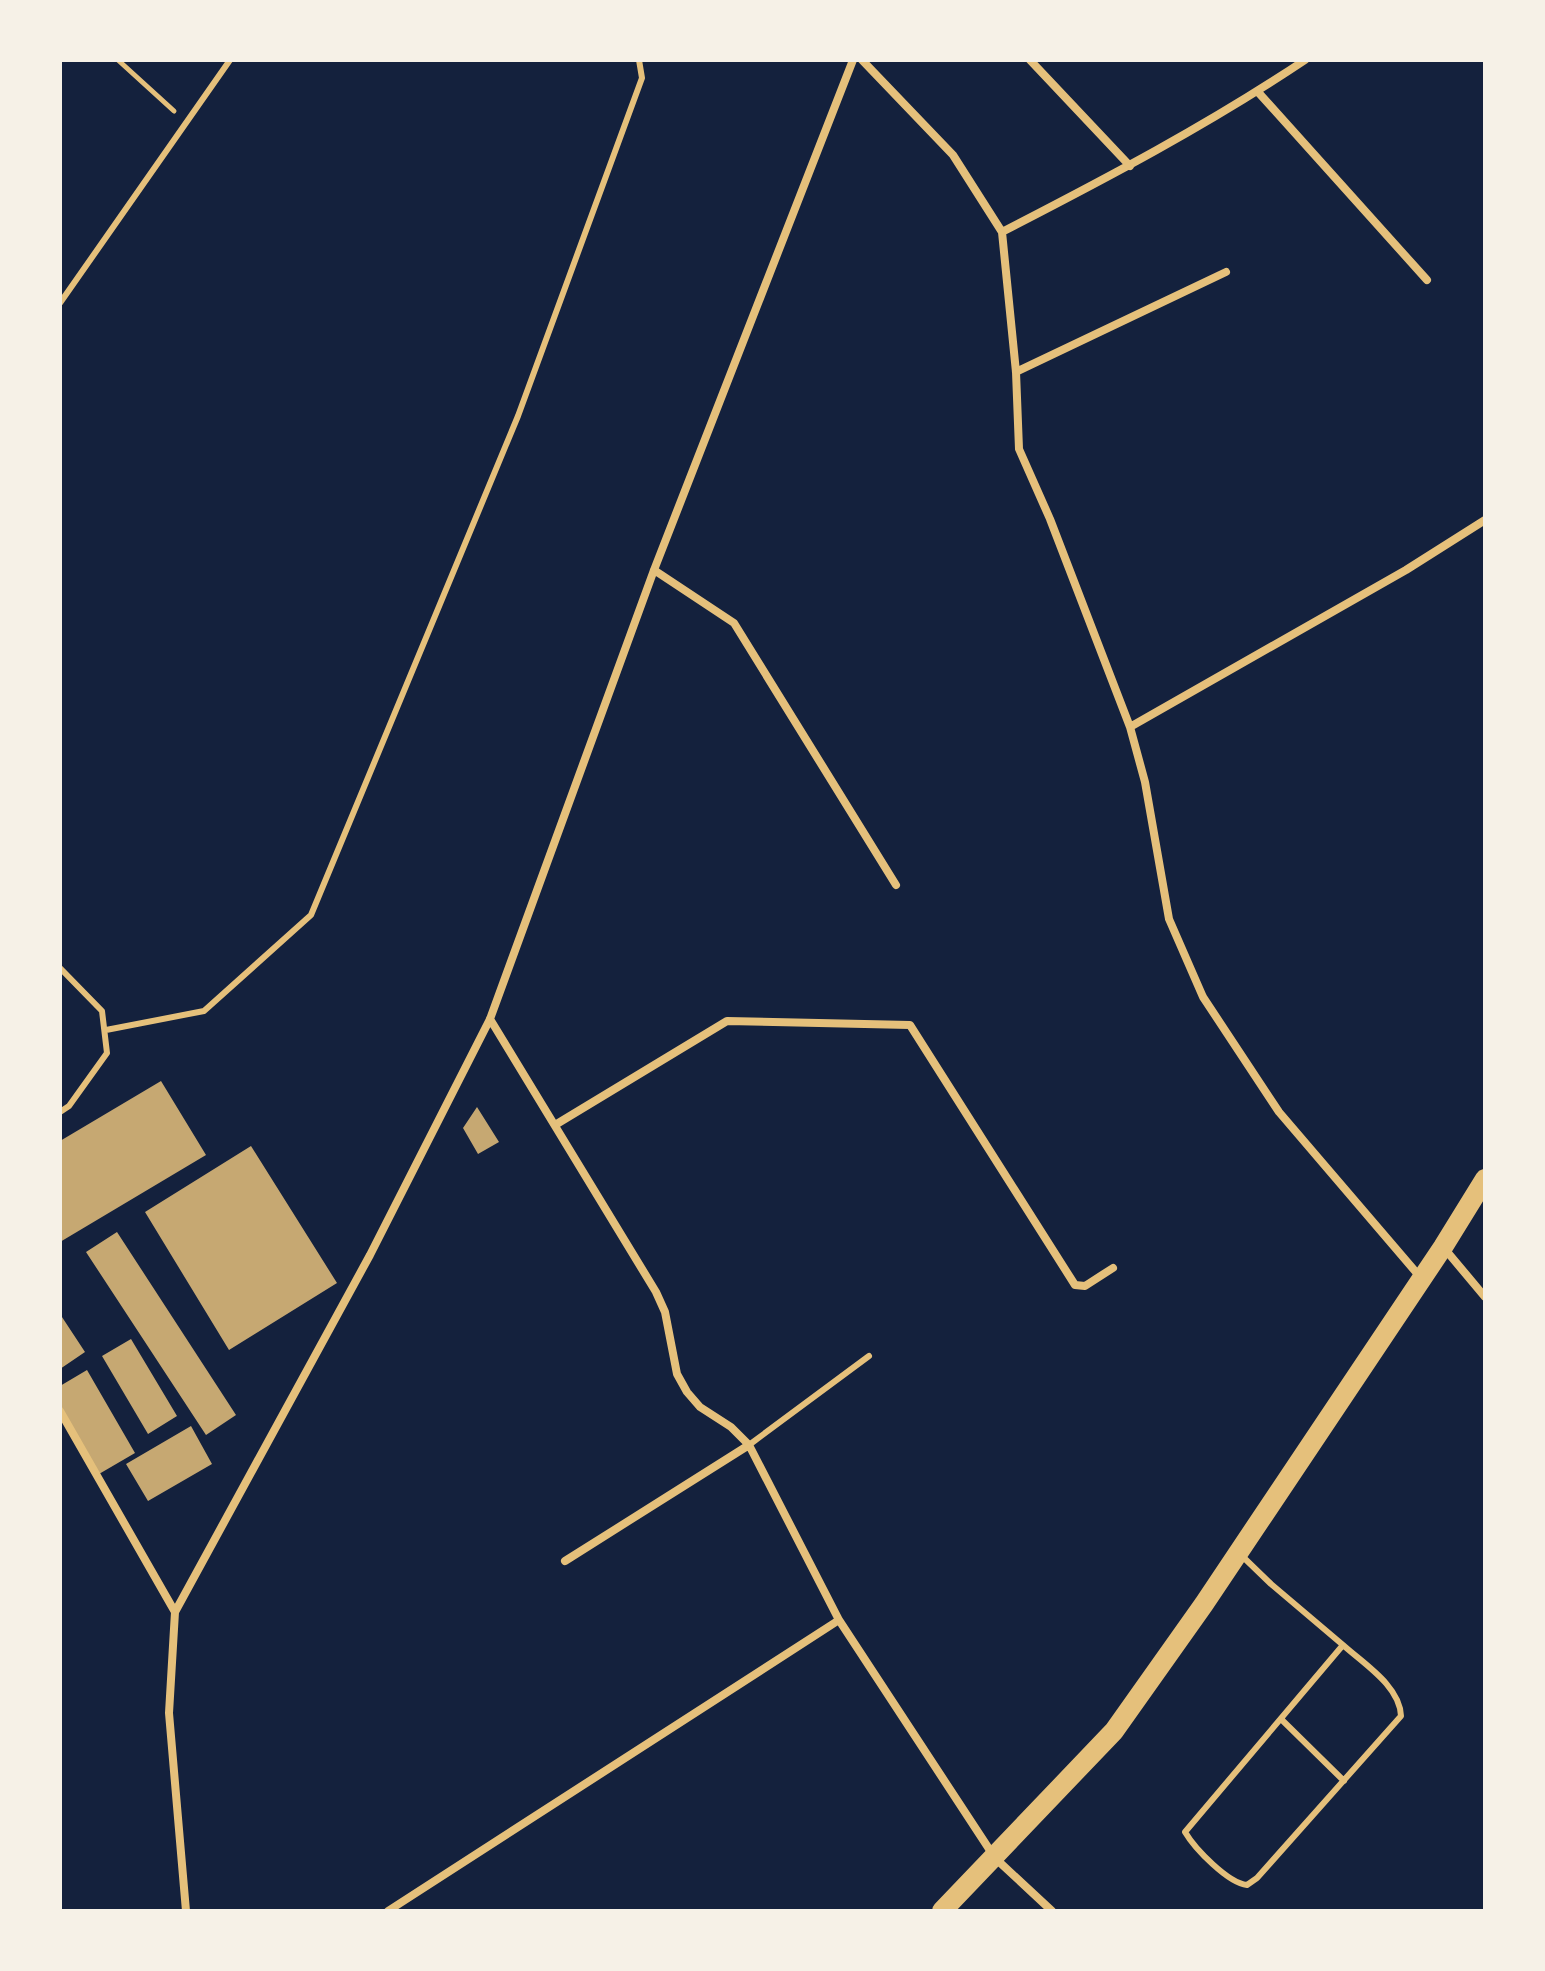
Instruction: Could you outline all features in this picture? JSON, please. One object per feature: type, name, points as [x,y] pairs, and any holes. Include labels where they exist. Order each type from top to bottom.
[{"type":"main road","points":[[942,1911],[1114,1731],[1443,1247],[1485,1179]]},
{"type":"street","points":[[186,1911],[169,1713],[175,1612],[370,1255],[490,1019],[654,570],[853,60]]},
{"type":"street","points":[[862,60],[953,155],[1002,232],[1016,372],[1019,449],[1050,519],[1130,727],[1145,782],[1169,919],[1203,997],[1279,1112],[1421,1278]]},
{"type":"street","points":[[1030,60],[1130,166]]},
{"type":"street","points":[[1002,232],[1130,166],[1258,92],[1305,60]]},
{"type":"street","points":[[1258,92],[1427,280]]},
{"type":"street","points":[[1016,372],[1226,272]]},
{"type":"street","points":[[1130,727],[1406,570],[1485,520]]},
{"type":"street","points":[[654,570],[734,623],[896,885]]},
{"type":"street","points":[[490,1019],[661,1302],[671,1333],[677,1374],[687,1392],[700,1407],[731,1427],[749,1445],[839,1620],[995,1858],[1052,1911]]},
{"type":"street","points":[[555,1125],[727,1021],[910,1025],[1075,1285],[1085,1286],[1113,1268]]},
{"type":"street","points":[[1443,1247],[1485,1297]]},
{"type":"street","points":[[60,1411],[175,1612]]},
{"type":"street","points":[[565,1561],[749,1445]]},
{"type":"street","points":[[388,1911],[839,1620]]},
{"type":"lane","points":[[60,303],[230,60]]},
{"type":"lane","points":[[106,1030],[204,1011],[311,915],[518,416],[642,78],[639,60]]},
{"type":"lane","points":[[60,968],[102,1011],[107,1053],[69,1106],[60,1112]]},
{"type":"lane","points":[[749,1445],[869,1356]]},
{"type":"lane","points":[[1238,1552],[1271,1584],[1343,1645],[1394,1692],[1401,1705],[1401,1716],[1257,1878],[1247,1885],[1237,1883],[1192,1843],[1185,1832],[1343,1645]]},
{"type":"lane","points":[[1281,1719],[1344,1781]]},
{"type":"path","points":[[118,60],[187,122]]},
{"type":"building","points":[[161,1081],[206,1155],[60,1242],[60,1141]]},
{"type":"building","points":[[477,1107],[499,1142],[478,1154],[463,1128]]},
{"type":"building","points":[[251,1146],[337,1283],[229,1350],[145,1212]]},
{"type":"building","points":[[117,1232],[236,1415],[206,1435],[86,1252]]},
{"type":"building","points":[[60,1314],[85,1352],[60,1369]]},
{"type":"building","points":[[131,1339],[177,1416],[148,1434],[102,1356]]},
{"type":"building","points":[[87,1370],[135,1453],[99,1474],[60,1405],[60,1386]]},
{"type":"building","points":[[191,1426],[212,1464],[148,1501],[126,1464]]}]
